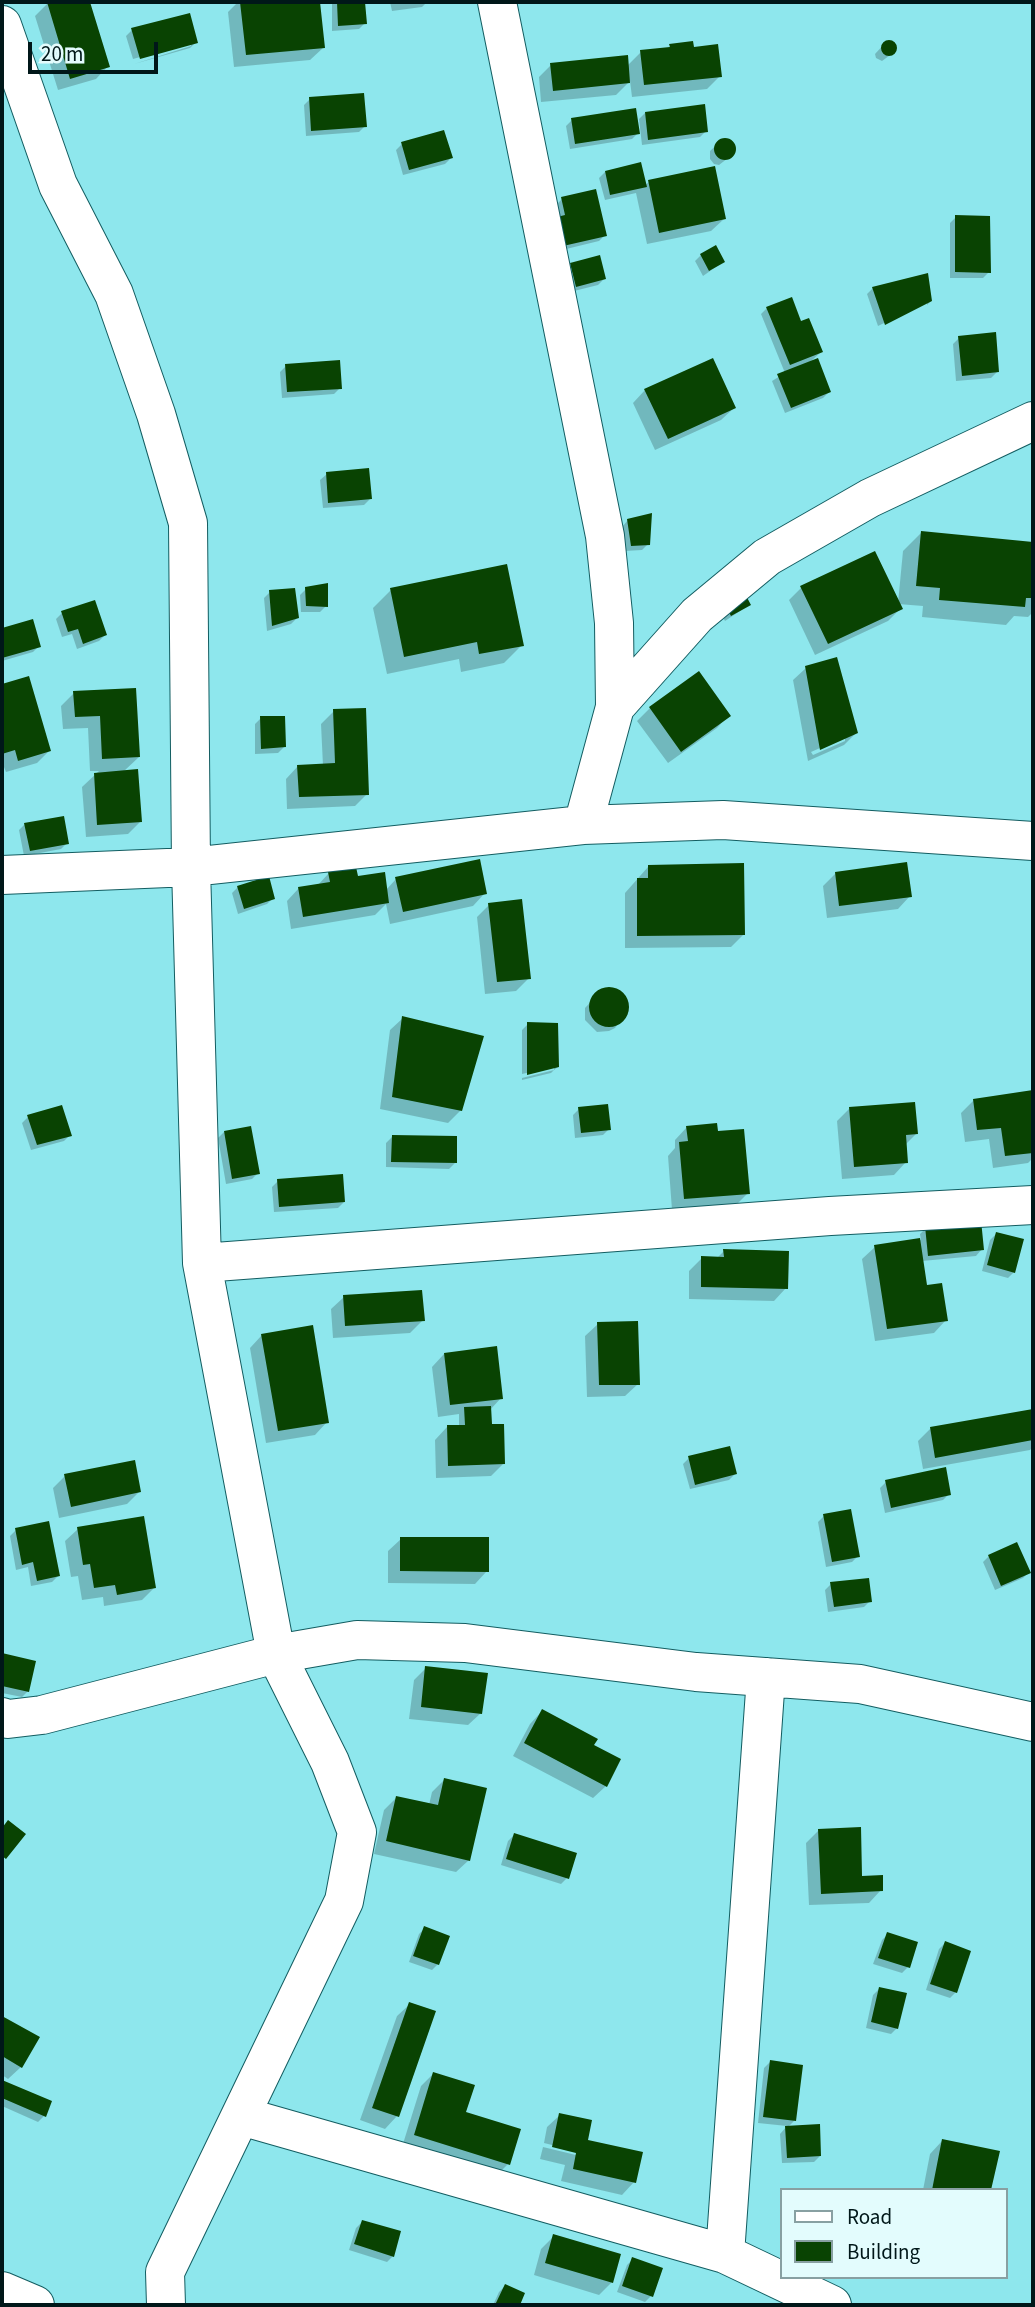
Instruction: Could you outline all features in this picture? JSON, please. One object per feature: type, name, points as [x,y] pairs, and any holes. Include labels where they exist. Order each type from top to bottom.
[{"type":"street","points":[[497,2],[605,536],[614,623],[615,707],[583,825]]},
{"type":"street","points":[[2,25],[58,185],[114,294],[156,414],[188,523],[191,867],[202,1262],[276,1654],[330,1762],[356,1832],[344,1901],[165,2272],[166,2305]]},
{"type":"street","points":[[615,707],[698,615],[767,557],[870,498],[1033,421]]},
{"type":"street","points":[[2,875],[191,867],[583,825],[723,820],[1033,841]]},
{"type":"street","points":[[202,1262],[830,1216],[1033,1205]]},
{"type":"street","points":[[2,1717],[8,1719],[42,1715],[276,1654],[357,1640],[465,1643],[696,1672],[860,1684],[1033,1722]]},
{"type":"street","points":[[725,2254],[766,1677]]},
{"type":"street","points":[[241,2116],[725,2254],[832,2305]]},
{"type":"street","points":[[2,2291],[35,2305]]},
{"type":"building","points":[[47,2],[90,2],[110,67],[70,79]]},
{"type":"building","points":[[240,2],[320,2],[325,48],[246,55]]},
{"type":"building","points":[[337,2],[365,2],[367,24],[338,26]]},
{"type":"building","points":[[190,13],[198,43],[140,59],[131,28]]},
{"type":"building","points":[[886,40],[892,40],[897,48],[895,54],[886,56],[881,51],[881,45]]},
{"type":"building","points":[[693,41],[694,47],[718,44],[722,77],[644,85],[640,50]]},
{"type":"building","points":[[628,55],[630,83],[553,91],[550,63]]},
{"type":"building","points":[[364,93],[367,127],[311,131],[309,97]]},
{"type":"building","points":[[705,104],[708,132],[648,140],[645,112]]},
{"type":"building","points":[[636,108],[640,134],[575,144],[571,118]]},
{"type":"building","points":[[444,130],[453,158],[409,170],[401,142]]},
{"type":"building","points":[[725,138],[733,141],[736,149],[733,157],[725,160],[717,157],[714,149],[717,141]]},
{"type":"building","points":[[641,162],[647,187],[610,195],[605,171]]},
{"type":"building","points":[[715,166],[726,219],[659,233],[648,180]]},
{"type":"building","points":[[596,189],[607,236],[563,246],[557,217],[565,215],[561,197]]},
{"type":"building","points":[[955,215],[990,216],[991,273],[955,272]]},
{"type":"building","points":[[716,245],[725,262],[709,271],[700,254]]},
{"type":"building","points":[[600,255],[606,279],[576,287],[570,263]]},
{"type":"building","points":[[928,273],[932,301],[885,325],[872,287]]},
{"type":"building","points":[[792,297],[801,321],[809,318],[823,352],[790,365],[766,307]]},
{"type":"building","points":[[996,332],[999,372],[962,376],[958,336]]},
{"type":"building","points":[[713,358],[736,408],[668,439],[644,389]]},
{"type":"building","points":[[818,358],[831,392],[791,408],[777,374]]},
{"type":"building","points":[[340,360],[342,389],[287,392],[285,364]]},
{"type":"building","points":[[369,468],[372,499],[328,503],[326,472]]},
{"type":"building","points":[[652,513],[650,545],[631,546],[627,519]]},
{"type":"building","points":[[921,531],[1033,542],[1033,598],[1026,598],[1025,607],[939,600],[940,588],[916,586]]},
{"type":"building","points":[[875,551],[903,609],[828,644],[800,586]]},
{"type":"building","points":[[507,564],[524,646],[479,654],[477,642],[404,657],[390,588]]},
{"type":"building","points":[[328,583],[328,607],[306,606],[305,587]]},
{"type":"building","points":[[295,588],[299,618],[272,626],[269,590]]},
{"type":"building","points":[[743,590],[751,605],[731,616],[723,601]]},
{"type":"building","points":[[95,600],[107,635],[83,644],[78,629],[68,632],[61,611]]},
{"type":"building","points":[[33,619],[41,647],[2,658],[2,628]]},
{"type":"building","points":[[837,657],[858,733],[820,750],[805,666]]},
{"type":"building","points":[[699,671],[731,716],[681,752],[649,707]]},
{"type":"building","points":[[29,676],[51,751],[18,761],[15,750],[2,754],[2,684]]},
{"type":"building","points":[[136,688],[140,757],[102,759],[100,716],[75,717],[73,691]]},
{"type":"building","points":[[366,708],[369,795],[299,797],[297,765],[335,763],[333,709]]},
{"type":"building","points":[[260,716],[285,716],[286,747],[261,749]]},
{"type":"building","points":[[138,769],[142,822],[97,825],[94,773]]},
{"type":"building","points":[[64,816],[69,844],[30,851],[24,823]]},
{"type":"building","points":[[480,859],[487,894],[403,912],[395,877]]},
{"type":"building","points":[[907,862],[912,897],[839,906],[835,872]]},
{"type":"building","points":[[744,863],[745,935],[637,936],[637,878],[648,878],[648,865]]},
{"type":"building","points":[[356,867],[358,876],[385,872],[389,903],[303,917],[298,887],[330,882],[328,872]]},
{"type":"building","points":[[269,876],[275,899],[244,909],[237,886]]},
{"type":"building","points":[[522,899],[531,979],[497,982],[488,903]]},
{"type":"building","points":[[609,987],[623,993],[629,1007],[623,1021],[609,1027],[595,1021],[589,1007],[595,993]]},
{"type":"building","points":[[402,1016],[484,1036],[462,1111],[392,1097]]},
{"type":"building","points":[[527,1022],[558,1023],[559,1067],[527,1075]]},
{"type":"building","points":[[1033,1090],[1033,1153],[1005,1156],[1001,1128],[977,1130],[973,1099]]},
{"type":"building","points":[[915,1102],[918,1134],[906,1135],[908,1163],[854,1167],[849,1107]]},
{"type":"building","points":[[608,1104],[611,1130],[581,1133],[578,1107]]},
{"type":"building","points":[[62,1105],[72,1136],[37,1145],[27,1115]]},
{"type":"building","points":[[717,1123],[718,1131],[744,1129],[750,1194],[684,1199],[679,1142],[688,1141],[686,1126]]},
{"type":"building","points":[[251,1126],[260,1174],[232,1179],[224,1131]]},
{"type":"building","points":[[392,1135],[457,1136],[457,1163],[391,1162]]},
{"type":"building","points":[[343,1174],[345,1202],[279,1207],[277,1179]]},
{"type":"building","points":[[981,1220],[984,1250],[928,1256],[925,1226]]},
{"type":"building","points":[[996,1232],[1024,1239],[1015,1273],[987,1265]]},
{"type":"building","points":[[920,1238],[927,1285],[942,1283],[948,1321],[887,1329],[874,1245]]},
{"type":"building","points":[[723,1249],[789,1251],[788,1289],[701,1287],[701,1256],[724,1257]]},
{"type":"building","points":[[422,1290],[425,1321],[345,1326],[343,1295]]},
{"type":"building","points":[[638,1321],[640,1385],[599,1385],[597,1322]]},
{"type":"building","points":[[313,1325],[329,1423],[278,1431],[261,1334]]},
{"type":"building","points":[[497,1346],[503,1399],[450,1405],[444,1353]]},
{"type":"building","points":[[491,1406],[492,1424],[504,1424],[505,1464],[448,1466],[447,1425],[465,1425],[464,1407]]},
{"type":"building","points":[[1033,1409],[1033,1440],[935,1458],[930,1427]]},
{"type":"building","points":[[730,1446],[737,1474],[695,1485],[688,1456]]},
{"type":"building","points":[[135,1460],[141,1492],[71,1507],[64,1474]]},
{"type":"building","points":[[946,1467],[951,1495],[891,1508],[885,1480]]},
{"type":"building","points":[[851,1509],[860,1557],[832,1562],[823,1514]]},
{"type":"building","points":[[144,1516],[156,1588],[117,1595],[115,1585],[94,1588],[90,1564],[83,1565],[77,1527]]},
{"type":"building","points":[[49,1521],[60,1576],[37,1581],[33,1562],[22,1565],[15,1528]]},
{"type":"building","points":[[400,1537],[489,1537],[489,1572],[400,1571]]},
{"type":"building","points":[[1017,1542],[1031,1573],[1001,1586],[988,1555]]},
{"type":"building","points":[[869,1578],[872,1602],[834,1607],[830,1582]]},
{"type":"building","points":[[2,1653],[36,1661],[29,1692],[2,1686]]},
{"type":"building","points":[[425,1666],[488,1673],[482,1714],[421,1707]]},
{"type":"building","points":[[542,1709],[598,1739],[594,1745],[621,1759],[607,1787],[524,1743]]},
{"type":"building","points":[[444,1778],[487,1788],[470,1861],[386,1841],[396,1796],[438,1805]]},
{"type":"building","points":[[8,1820],[26,1834],[6,1859],[2,1856],[2,1828]]},
{"type":"building","points":[[861,1827],[862,1876],[883,1875],[883,1891],[821,1894],[818,1829]]},
{"type":"building","points":[[514,1833],[577,1853],[569,1879],[506,1859]]},
{"type":"building","points":[[424,1926],[450,1936],[439,1965],[413,1956]]},
{"type":"building","points":[[887,1932],[918,1942],[910,1968],[878,1958]]},
{"type":"building","points":[[945,1941],[971,1951],[957,1993],[930,1984]]},
{"type":"building","points":[[879,1987],[907,1993],[898,2029],[871,2022]]},
{"type":"building","points":[[409,2002],[436,2011],[399,2117],[372,2108]]},
{"type":"building","points":[[2,2016],[40,2037],[22,2068],[2,2056]]},
{"type":"building","points":[[770,2060],[803,2065],[796,2121],[763,2117]]},
{"type":"building","points":[[433,2072],[475,2085],[466,2112],[521,2129],[510,2165],[414,2135]]},
{"type":"building","points":[[2,2080],[52,2101],[46,2117],[2,2098]]},
{"type":"building","points":[[559,2113],[592,2120],[588,2140],[643,2152],[636,2183],[573,2169],[576,2153],[552,2147]]},
{"type":"building","points":[[820,2124],[821,2156],[787,2158],[785,2126]]},
{"type":"building","points":[[942,2139],[1000,2151],[991,2188],[932,2188]]},
{"type":"building","points":[[362,2220],[401,2231],[394,2257],[354,2244]]},
{"type":"building","points":[[553,2234],[621,2254],[613,2283],[545,2263]]},
{"type":"building","points":[[632,2257],[663,2268],[653,2297],[622,2286]]},
{"type":"building","points":[[505,2284],[525,2293],[520,2305],[495,2305]]}]
